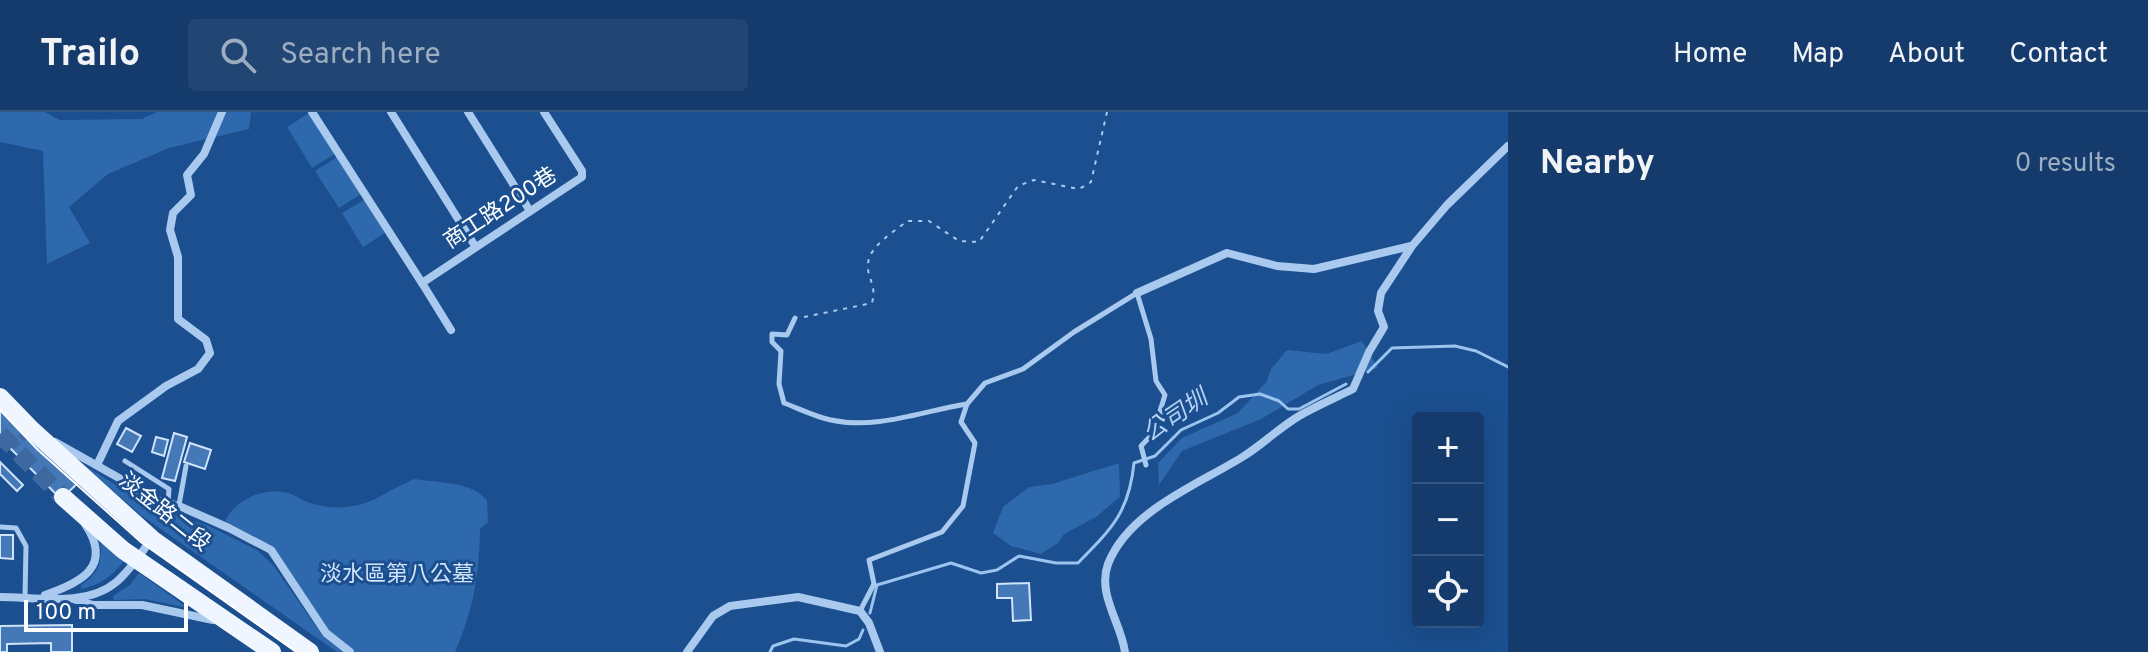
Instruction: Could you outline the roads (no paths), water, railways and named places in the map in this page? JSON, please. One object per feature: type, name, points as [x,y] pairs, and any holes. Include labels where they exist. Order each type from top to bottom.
[{"type":"main road","name":"淡金路二段","points":[[0,397],[31,431],[152,539],[310,652]]},
{"type":"main road","points":[[68,502],[136,559],[272,652]]},
{"type":"street","points":[[97,465],[118,421],[166,386],[198,369],[210,353],[206,340],[178,319],[178,257],[170,230],[173,213],[191,195],[187,175],[204,154],[222,112]]},
{"type":"street","points":[[312,112],[451,330]]},
{"type":"street","points":[[391,112],[475,246]]},
{"type":"street","points":[[468,112],[530,211]]},
{"type":"street","name":"商工路200巷","points":[[422,283],[582,177],[582,171],[544,112]]},
{"type":"street","points":[[1125,652],[1123,638],[1105,593],[1108,565],[1125,539],[1155,508],[1244,456],[1297,417],[1353,389],[1384,327],[1378,311],[1381,293],[1412,246],[1447,205],[1508,146]]},
{"type":"street","points":[[1137,293],[1227,253],[1277,266],[1314,269],[1412,246]]},
{"type":"street","points":[[31,431],[97,465],[144,497],[179,506],[271,550],[326,633],[350,652]]},
{"type":"street","points":[[39,597],[78,583],[93,568],[95,549],[89,530],[68,502]]},
{"type":"street","points":[[0,597],[69,598],[94,595],[114,584],[152,539]]},
{"type":"street","points":[[687,652],[713,616],[730,606],[798,597],[860,611],[869,623],[880,652]]},
{"type":"street","points":[[69,598],[93,605],[142,605],[234,625]]},
{"type":"lane","points":[[860,611],[874,584],[869,560],[942,532],[963,506],[975,443],[961,422],[967,404],[985,383],[1023,369],[1074,332],[1137,293],[1151,339],[1156,381],[1165,395],[1160,426],[1141,446],[1146,465]]},
{"type":"lane","points":[[795,318],[787,335],[772,334],[772,342],[781,351],[779,384],[784,403],[830,420],[872,422],[967,404]]},
{"type":"lane","points":[[125,461],[169,489],[168,503]]},
{"type":"lane","points":[[179,506],[186,466]]},
{"type":"lane","points":[[0,527],[16,528],[26,546],[25,597]]},
{"type":"waterway","name":"公司圳","points":[[1368,372],[1392,348],[1455,346],[1476,351],[1508,367]]},
{"type":"waterway","name":"公司圳","points":[[870,613],[877,585],[951,563],[981,573],[997,570],[1019,556],[1056,563],[1078,563],[1100,540],[1123,508],[1134,463],[1155,456],[1181,430],[1218,413],[1239,397],[1260,394],[1279,401],[1288,409],[1299,409],[1346,384]]},
{"type":"waterway","name":"公司圳","points":[[770,652],[773,646],[794,639],[846,646],[859,639],[863,630]]},
{"type":"tunnel","points":[[12,446],[30,431]]},
{"type":"tunnel","points":[[0,434],[63,497]]},
{"type":"tram line","points":[[0,410],[38,450],[142,543],[297,652]]},
{"type":"park label","name":"淡水區第八公墓","points":[[397,575]]}]
